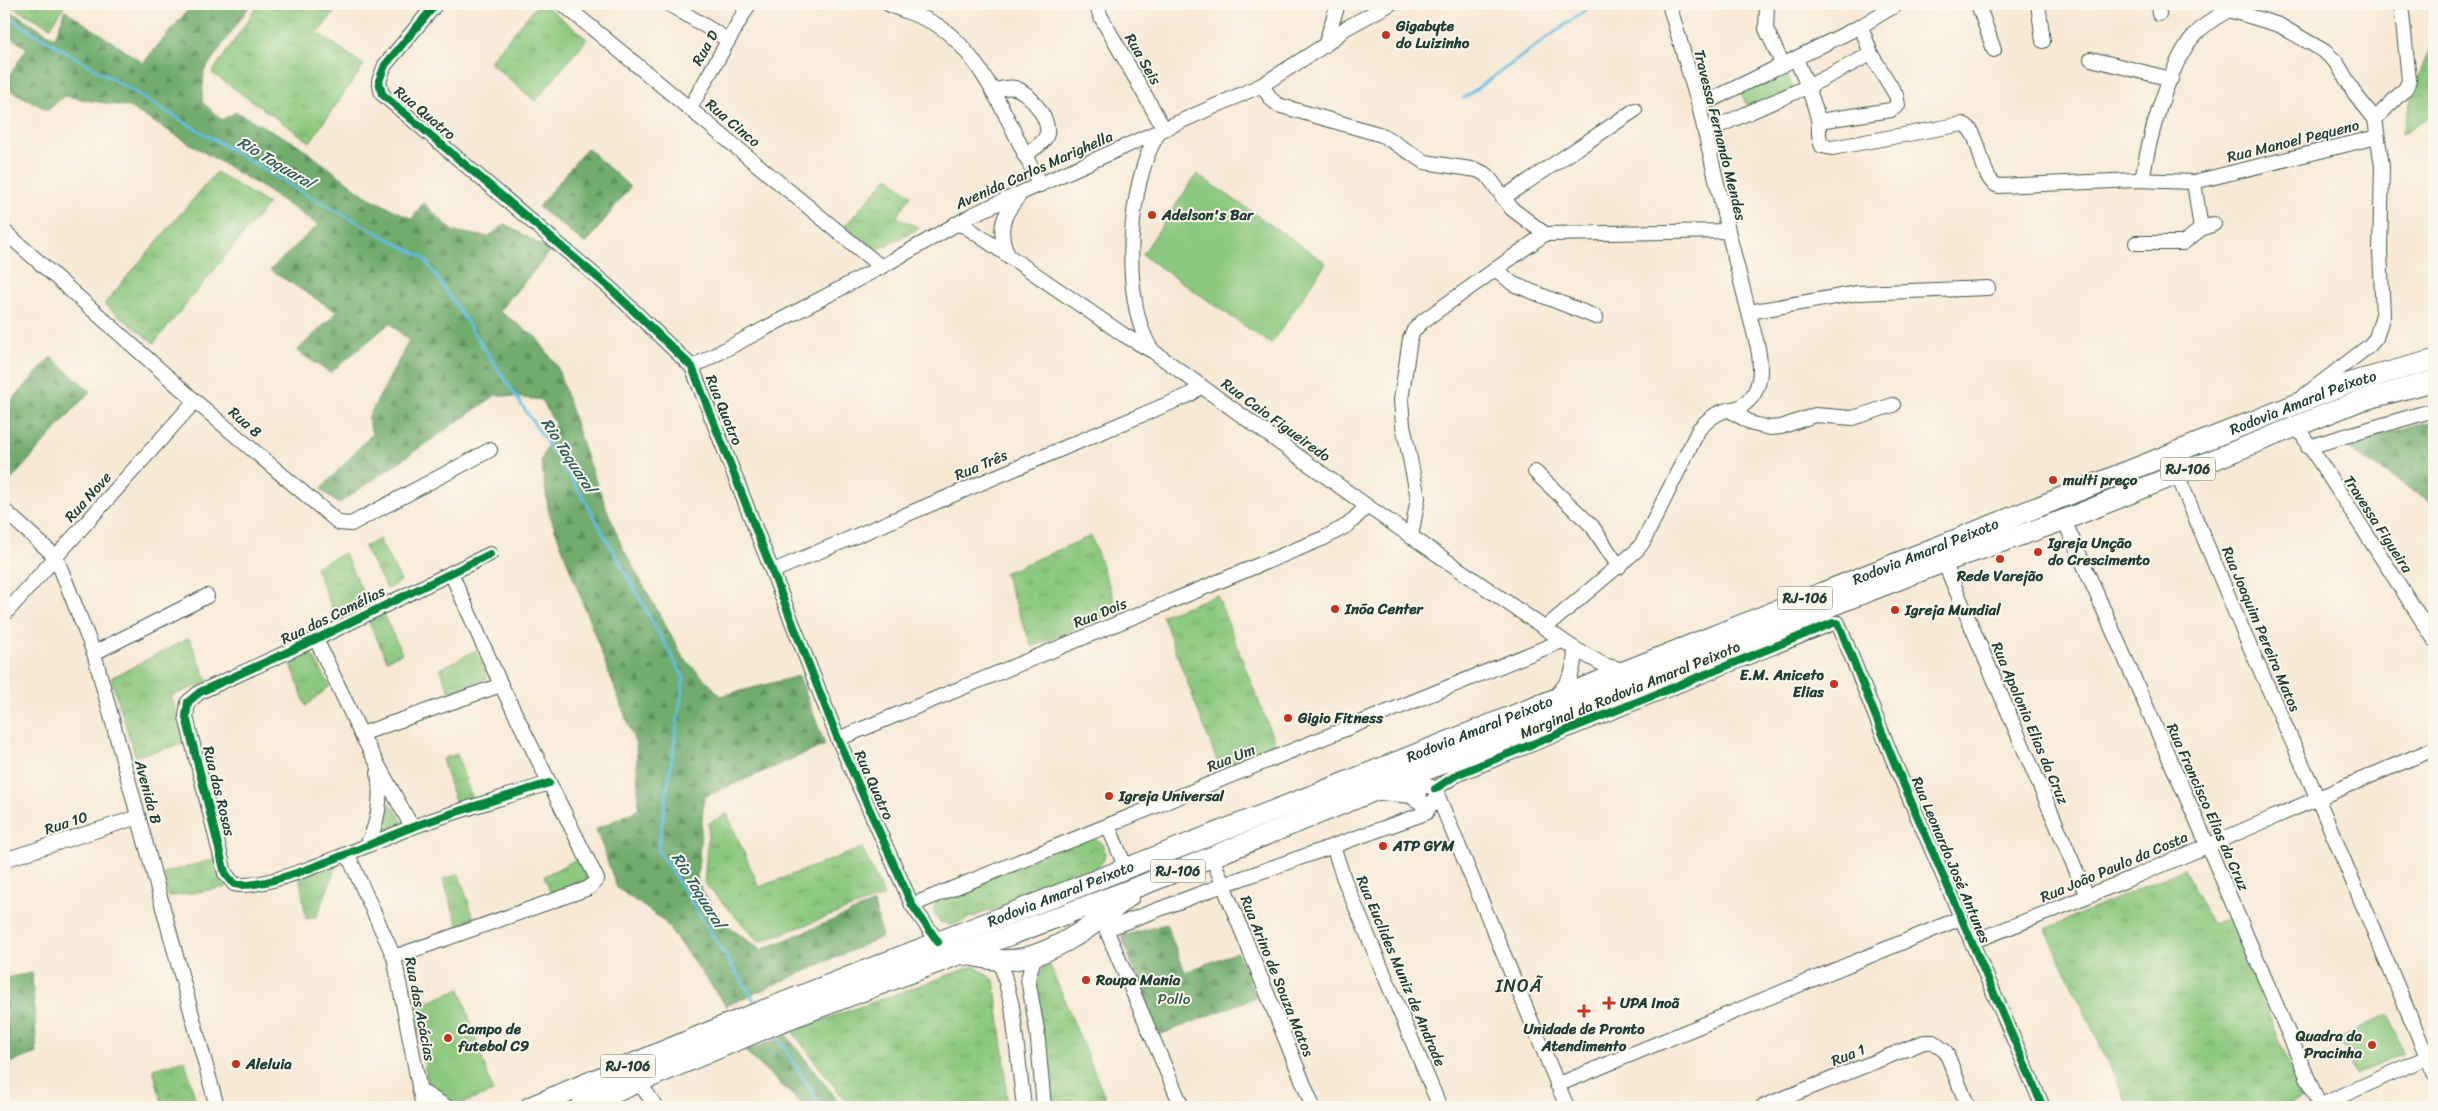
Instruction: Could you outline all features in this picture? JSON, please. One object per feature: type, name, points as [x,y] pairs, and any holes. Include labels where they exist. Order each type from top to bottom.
[{"type":"highway","name":"Rodovia Amaral Peixoto","points":[[775,1015],[961,954],[1145,884],[1944,562],[2064,520],[2177,474],[2293,416],[2352,382],[2434,360]]},
{"type":"highway","name":"Rodovia Amaral Peixoto","points":[[530,1107],[775,1015],[938,942],[1624,670],[2293,416],[2430,383]]},
{"type":"highway","points":[[1379,790],[1428,796],[1442,770],[1454,759]]},
{"type":"highway","points":[[961,954],[1000,960],[1035,954],[1082,932],[1105,924],[1145,884]]},
{"type":"highway","name":"Rodovia Amaral Peixoto","points":[[580,1107],[639,1082],[729,1033]]},
{"type":"street","name":"Rua Quatro","points":[[436,4],[385,65],[379,81],[382,94],[610,288],[692,367],[838,739],[912,905],[938,942]]},
{"type":"street","name":"Rua Cinco","points":[[563,4],[881,266]]},
{"type":"street","points":[[669,4],[728,40]]},
{"type":"street","name":"Rua D","points":[[690,108],[749,4]]},
{"type":"street","points":[[888,4],[936,25],[950,35],[965,50],[992,92],[1040,185]]},
{"type":"street","name":"Rua Seis","points":[[1096,4],[1101,17],[1163,130]]},
{"type":"street","points":[[1325,46],[1338,4]]},
{"type":"street","name":"Avenida Carlos Marighella","points":[[692,367],[881,266],[955,224],[1262,85],[1325,46],[1346,28],[1390,4]]},
{"type":"street","name":"Travessa Fernando Mendes","points":[[1545,234],[1728,231],[1699,106],[1669,4]]},
{"type":"street","points":[[1767,4],[1766,30],[1809,86],[1819,121],[1891,110],[1898,105],[1896,95],[1871,54],[1860,26]]},
{"type":"street","points":[[1978,4],[1994,50]]},
{"type":"street","points":[[2038,4],[2043,41]]},
{"type":"street","points":[[2375,118],[2406,88],[2409,80],[2401,4]]},
{"type":"street","points":[[1699,106],[1860,26],[1894,6]]},
{"type":"street","points":[[2142,180],[2148,149],[2171,79],[2189,42],[2203,27],[2230,7],[2279,25],[2324,51],[2337,63],[2355,94],[2375,118],[2377,137]]},
{"type":"street","points":[[1705,132],[1809,86],[1871,54]]},
{"type":"street","points":[[2091,59],[2171,79]]},
{"type":"street","points":[[1262,85],[1271,99],[1278,105],[1382,135],[1425,162],[1477,170],[1487,175],[1512,209],[1545,234],[1423,321],[1414,330],[1410,339],[1401,400],[1403,425],[1418,498],[1411,537]]},
{"type":"street","points":[[992,92],[1005,87],[1016,88],[1027,94],[1044,120],[1047,133],[1043,142],[1024,155]]},
{"type":"street","points":[[1503,198],[1634,110]]},
{"type":"street","name":"Rua Manoel Pequeno","points":[[1819,121],[1820,142],[1822,146],[1832,148],[1963,124],[1971,129],[1990,179],[1995,185],[2142,180],[2194,182],[2377,137],[2382,166],[2380,251],[2383,315],[2376,338],[2293,416]]},
{"type":"street","points":[[1154,352],[1140,327],[1134,299],[1133,256],[1136,202],[1143,165],[1152,144],[1163,130]]},
{"type":"street","points":[[1126,146],[1136,152],[1143,165]]},
{"type":"street","points":[[2194,182],[2201,229]]},
{"type":"street","points":[[1008,255],[1002,240],[1002,224],[1007,211],[1022,194]]},
{"type":"street","name":"Rua Caio Figueiredo","points":[[955,224],[966,226],[1124,335],[1154,352],[1367,506],[1562,641],[1604,666],[1624,670]]},
{"type":"street","points":[[2136,243],[2183,243],[2201,229],[2214,224]]},
{"type":"street","name":"Rua 8","points":[[4,231],[333,521],[345,525],[352,524],[490,450]]},
{"type":"street","points":[[1544,628],[1619,567],[1644,542],[1699,429],[1710,418],[1740,407],[1750,398],[1760,382],[1762,364],[1728,231]]},
{"type":"street","points":[[1496,269],[1512,284],[1596,317]]},
{"type":"street","points":[[1749,312],[1858,293],[1988,288]]},
{"type":"street","points":[[1124,335],[1135,333],[1140,327]]},
{"type":"street","name":"Rua Três","points":[[773,572],[1189,395],[1201,386]]},
{"type":"street","name":"Rua Nove","points":[[4,615],[196,401]]},
{"type":"street","points":[[1729,410],[1753,424],[1770,428],[1781,427],[1814,415],[1853,418],[1893,405]]},
{"type":"street","points":[[2308,447],[2434,410]]},
{"type":"street","name":"Travessa Figueira","points":[[2293,416],[2308,447],[2434,639]]},
{"type":"street","points":[[1535,472],[1592,526],[1619,567]]},
{"type":"street","name":"Rua Joaquim Pereira Matos","points":[[2177,474],[2246,638],[2431,1056],[2434,1074]]},
{"type":"street","name":"Rua Dois","points":[[838,739],[1324,538],[1348,525],[1367,506]]},
{"type":"street","name":"Avenida B","points":[[4,510],[56,557],[94,653],[217,1107]]},
{"type":"street","name":"Rua Francisco Elias da Cruz","points":[[2064,520],[2208,846],[2319,1107]]},
{"type":"street","name":"Rua das Camélias","points":[[188,702],[200,692],[316,639],[490,554]]},
{"type":"street","name":"Rua Apolonio Elias da Cruz","points":[[1944,562],[2087,896]]},
{"type":"street","points":[[394,957],[589,888],[596,883],[596,875],[548,783],[501,685],[451,573]]},
{"type":"street","points":[[94,653],[207,596]]},
{"type":"street","name":"Marginal da Rodovia Amaral Peixoto","points":[[1428,796],[1458,774],[1833,623],[1838,623]]},
{"type":"street","name":"Rua Leonardo José Antunes","points":[[1838,623],[1971,942],[2043,1107]]},
{"type":"street","points":[[316,639],[361,734],[412,827]]},
{"type":"street","name":"Rua Um","points":[[912,905],[1562,641]]},
{"type":"street","points":[[1552,700],[1569,681],[1574,670],[1575,649]]},
{"type":"street","points":[[361,734],[501,685]]},
{"type":"street","name":"Rua das Rosas","points":[[188,702],[186,717],[229,880],[234,884],[251,886],[348,855]]},
{"type":"street","name":"Rua João Paulo da Costa","points":[[1971,942],[2208,846],[2317,797],[2434,749]]},
{"type":"street","points":[[367,845],[373,830],[379,804],[377,765]]},
{"type":"street","points":[[348,855],[367,845],[412,827],[548,783]]},
{"type":"street","points":[[1182,1107],[1105,924],[1405,820],[1428,796],[1439,818],[1449,826],[1567,1107]]},
{"type":"street","name":"Rua 10","points":[[4,860],[138,817]]},
{"type":"street","points":[[1108,826],[1126,868]]},
{"type":"street","name":"Rua Euclides Muniz de Andrade","points":[[1332,846],[1344,879],[1440,1107]]},
{"type":"street","name":"Rua das Acácias","points":[[348,855],[394,957],[418,1090],[423,1107]]},
{"type":"street","name":"Rua Arino de Souza Matos","points":[[1212,857],[1313,1107]]},
{"type":"street","points":[[1557,1085],[1961,918]]},
{"type":"street","points":[[1035,954],[1028,979],[1037,1030],[1044,1107]]},
{"type":"street","points":[[1000,960],[1008,984],[1017,1036],[1024,1107]]},
{"type":"street","points":[[1008,984],[1028,979]]},
{"type":"street","name":"Rua 1","points":[[1762,1107],[1924,1042],[1932,1042],[1946,1052],[1968,1107]]},
{"type":"street","points":[[2319,1107],[2431,1056]]},
{"type":"street","points":[[639,1082],[656,1107]]},
{"type":"street","points":[[418,1090],[447,1107]]},
{"type":"green space","points":[[6,4],[65,4],[51,27]]},
{"type":"green space","points":[[193,4],[251,4],[204,71],[202,102],[222,120],[236,112],[297,144],[366,196],[412,219],[423,203],[453,231],[488,237],[505,224],[551,251],[499,311],[536,337],[557,366],[587,459],[622,547],[683,657],[721,696],[799,676],[825,745],[704,797],[697,881],[719,920],[761,950],[874,903],[882,937],[726,1006],[663,920],[617,888],[596,829],[639,809],[636,745],[549,513],[541,461],[555,424],[542,400],[496,395],[338,504],[321,489],[372,434],[368,418],[409,341],[390,323],[330,373],[297,351],[337,312],[270,270],[318,225],[260,186],[129,107],[64,96],[48,110],[4,87],[4,84],[27,48],[4,33],[4,7],[55,38],[65,10],[143,63]]},
{"type":"green space","points":[[259,4],[341,4],[318,33],[364,65],[310,142],[212,73]]},
{"type":"green space","points":[[538,4],[544,4],[587,39],[535,101],[489,62]]},
{"type":"green space","points":[[2428,4],[2434,4],[2434,115],[2401,134],[2417,80],[2430,48]]},
{"type":"green space","points":[[1784,69],[1795,91],[1751,113],[1740,92]]},
{"type":"green space","points":[[587,148],[630,187],[586,244],[538,207]]},
{"type":"green space","points":[[216,172],[268,204],[154,343],[104,304]]},
{"type":"green space","points":[[1197,174],[1326,263],[1271,344],[1142,255]]},
{"type":"green space","points":[[888,177],[911,195],[897,217],[919,228],[877,250],[844,227]]},
{"type":"green space","points":[[51,357],[90,391],[4,488],[4,409]]},
{"type":"green space","points":[[2434,421],[2434,504],[2343,445]]},
{"type":"green space","points":[[1091,536],[1118,610],[1032,647],[1004,573]]},
{"type":"green space","points":[[379,539],[401,581],[387,589],[364,547]]},
{"type":"green space","points":[[344,553],[367,601],[336,618],[315,567]]},
{"type":"green space","points":[[1217,595],[1275,743],[1220,769],[1162,615]]},
{"type":"green space","points":[[381,610],[402,653],[387,660],[366,617]]},
{"type":"green space","points":[[189,638],[208,682],[171,696],[188,743],[135,756],[111,678]]},
{"type":"green space","points":[[308,648],[330,686],[306,706],[289,658]]},
{"type":"green space","points":[[476,650],[488,678],[450,692],[440,669]]},
{"type":"green space","points":[[457,754],[472,799],[456,805],[442,759]]},
{"type":"green space","points":[[382,796],[394,808],[402,821],[401,828],[376,837]]},
{"type":"green space","points":[[727,814],[759,887],[862,848],[884,896],[759,942],[704,883],[709,823]]},
{"type":"green space","points":[[1086,835],[1099,841],[1105,850],[1103,861],[1093,871],[952,925],[940,922],[934,914],[934,907],[939,895]]},
{"type":"green space","points":[[581,857],[588,881],[552,896],[544,876]]},
{"type":"green space","points":[[215,859],[227,887],[168,897],[164,873]]},
{"type":"green space","points":[[337,865],[317,916],[306,919],[300,877]]},
{"type":"green space","points":[[2184,869],[2212,924],[2229,918],[2303,1098],[2281,1107],[2129,1107],[2046,929]]},
{"type":"green space","points":[[459,874],[474,919],[458,925],[443,879]]},
{"type":"green space","name":"Pollo","points":[[1166,924],[1185,972],[1237,952],[1256,997],[1157,1036],[1122,936]]},
{"type":"green space","points":[[1048,961],[1109,1107],[1053,1107],[1035,979]]},
{"type":"green space","points":[[974,966],[994,980],[1004,1053],[1007,1107],[850,1107],[792,1031]]},
{"type":"green space","points":[[32,973],[37,1053],[4,1065],[4,978]]},
{"type":"green space","name":"Campo de futebol C9","points":[[460,989],[493,1092],[455,1106],[429,1090],[414,1008]]},
{"type":"green space","name":"Quadra da Pracinha","points":[[2389,1014],[2403,1053],[2355,1075],[2340,1038]]},
{"type":"green space","points":[[787,1036],[843,1107],[805,1107],[745,1051]]},
{"type":"green space","points":[[185,1060],[197,1107],[163,1107],[153,1069]]},
{"type":"waterway","points":[[1464,98],[1594,4]]},
{"type":"waterway","name":"Rio Taquaral","points":[[4,15],[314,199],[424,258],[583,497],[684,678],[658,850],[757,1005]]},
{"type":"waterway","name":"Rio Taquaral","points":[[774,1032],[822,1107]]},
{"type":"cycle path","points":[[436,4],[385,65],[379,81],[382,94],[610,288],[692,367],[838,739],[912,905],[938,942]]},
{"type":"cycle path","points":[[490,554],[316,639],[200,692],[188,702],[186,717],[225,873],[234,884],[249,885],[270,881],[295,874],[427,822],[549,783]]},
{"type":"cycle path","points":[[1435,789],[1458,774],[1833,623],[1838,623],[1894,762],[2043,1107]]},
{"type":"place","name":"Gigabyte do Luizinho","points":[[1386,35]]},
{"type":"place","name":"Adelson's Bar","points":[[1152,215]]},
{"type":"place","name":"multi preço","points":[[2053,480]]},
{"type":"place","name":"Igreja Unção do Crescimento","points":[[2038,552]]},
{"type":"place","name":"Rede Varejão","points":[[2000,559]]},
{"type":"place","name":"Inõa Center","points":[[1335,609]]},
{"type":"place","name":"Igreja Mundial","points":[[1895,610]]},
{"type":"place","name":"E.M. Aniceto Elias","points":[[1834,684]]},
{"type":"place","name":"Gigio Fitness","points":[[1288,718]]},
{"type":"place","name":"Igreja Universal","points":[[1109,796]]},
{"type":"place","name":"ATP GYM","points":[[1383,846]]},
{"type":"place","name":"Roupa Mania","points":[[1086,980]]},
{"type":"place","name":"UPA Inoã","points":[[1609,1003]]},
{"type":"place","name":"Unidade de Pronto Atendimento","points":[[1584,1011]]},
{"type":"place","name":"Campo de futebol C9","points":[[448,1038]]},
{"type":"place","name":"Quadra da Pracinha","points":[[2372,1045]]},
{"type":"place","name":"Aleluia","points":[[236,1064]]},
{"type":"district","name":"INOÃ","points":[[1519,986]]}]
